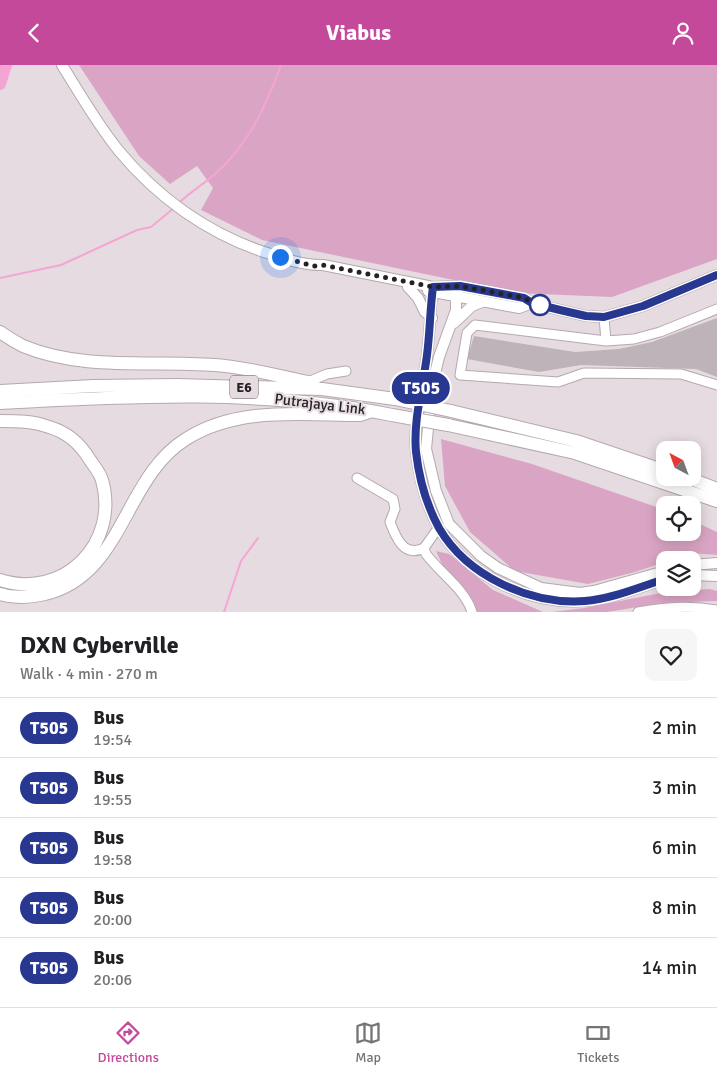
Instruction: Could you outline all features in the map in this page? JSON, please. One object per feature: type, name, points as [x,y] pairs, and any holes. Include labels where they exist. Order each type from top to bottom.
[{"type":"highway","points":[[0,332],[22,345],[59,357],[106,362],[217,365],[308,382],[322,389]]},
{"type":"highway","name":"Putrajaya Link","points":[[0,403],[92,392],[177,385],[322,389],[395,399],[451,411],[576,441],[656,468]]},
{"type":"highway","name":"Putrajaya Link","points":[[0,391],[252,397],[372,411],[448,425],[575,453],[717,501]]},
{"type":"highway","points":[[0,594],[20,598],[38,595],[55,591],[84,576],[106,550],[129,509],[158,465],[178,445],[197,433],[231,419],[255,415],[360,415],[372,411]]},
{"type":"highway","points":[[0,421],[24,421],[50,427],[72,439],[84,450],[102,479],[106,510],[103,527],[96,543],[75,568],[62,575],[35,583],[21,585],[0,580]]},
{"type":"highway","points":[[701,483],[717,489]]},
{"type":"main road","points":[[62,65],[119,151],[158,191],[203,224],[224,236],[253,248],[314,266],[321,270],[408,287],[433,289],[460,286],[524,298],[532,303],[586,316],[604,317],[643,306],[717,275]]},
{"type":"main road","points":[[314,266],[323,265],[483,302],[519,308],[532,303]]},
{"type":"main road","points":[[460,286],[456,297],[456,310],[439,357],[432,386],[426,449],[436,491],[449,524],[455,533],[498,568],[541,588],[580,593],[594,591],[656,574]]},
{"type":"main road","points":[[408,287],[418,298],[425,312],[432,314]]},
{"type":"main road","points":[[433,289],[432,314],[415,433],[420,477],[426,496],[439,527],[453,546],[473,565],[514,590],[535,597],[584,601],[611,596],[656,582]]},
{"type":"main road","points":[[432,314],[443,300],[452,304],[456,310]]},
{"type":"main road","points":[[449,328],[472,306],[483,302]]},
{"type":"main road","points":[[701,564],[717,563]]},
{"type":"main road","points":[[701,575],[717,576]]},
{"type":"lane","points":[[717,309],[660,332],[634,339],[606,341],[475,325],[467,333],[460,375],[558,382],[584,373],[681,374],[717,385]]},
{"type":"lane","points":[[604,317],[606,341]]},
{"type":"lane","points":[[308,382],[327,374],[346,371]]},
{"type":"lane","points":[[358,478],[393,499],[395,509],[390,522],[397,539],[410,551],[417,551],[424,547],[439,527]]},
{"type":"lane","points":[[424,547],[426,554],[458,589],[472,612]]},
{"type":"lane","points":[[638,612],[663,607],[717,610]]},
{"type":"shaded area","points":[[79,65],[717,65],[717,259],[612,297],[516,293],[262,240],[201,210],[213,188],[197,166],[170,184],[139,156]]},
{"type":"shaded area","points":[[441,439],[532,464],[656,507],[656,541],[701,541],[701,525],[717,532],[717,555],[701,554],[701,551],[656,551],[656,565],[588,584],[515,571],[470,532],[445,486]]},
{"type":"shaded area","points":[[436,551],[449,554],[493,590],[543,612],[475,612],[445,571]]},
{"type":"shaded area","points":[[701,590],[717,591],[717,601],[663,603],[607,612],[552,612],[584,608],[656,594],[656,596],[701,596]]},
{"type":"building","points":[[717,318],[717,377],[696,369],[581,365],[539,372],[467,359],[474,336],[575,352],[619,349],[652,342]]},
{"type":"waterway","points":[[0,84],[6,65]]},
{"type":"waterway","points":[[179,203],[215,174],[238,150],[255,124],[281,65]]},
{"type":"waterway","points":[[0,278],[61,265],[137,230],[151,227],[174,208]]},
{"type":"waterway","points":[[224,612],[241,561],[258,538]]},
{"type":"bus line","name":"T505","points":[[656,582],[611,596],[584,601],[535,597],[514,590],[489,576],[473,565],[446,537],[439,527],[426,496],[420,477],[416,452],[415,433],[432,318],[432,292],[433,287],[460,286],[524,298],[532,303],[586,316],[604,317],[643,306],[717,275]]},
{"type":"route","points":[[280,257],[314,266],[323,265],[433,287],[460,286],[524,298],[532,303],[546,307],[540,305]]}]
